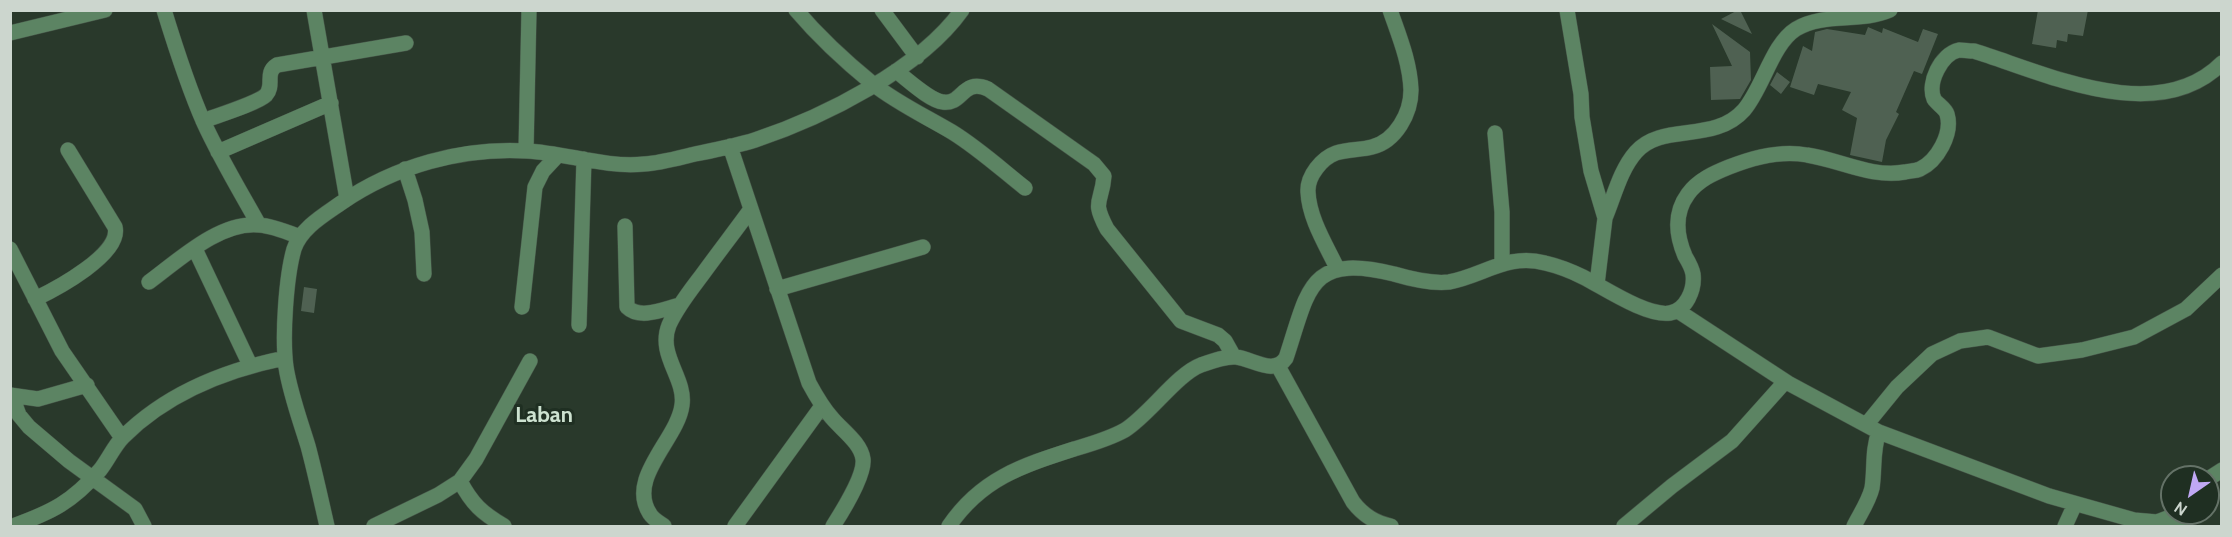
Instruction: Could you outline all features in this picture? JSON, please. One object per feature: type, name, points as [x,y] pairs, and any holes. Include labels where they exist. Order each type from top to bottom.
[{"type":"street","points":[[10,33],[105,10]]},
{"type":"street","points":[[164,10],[179,60],[203,121],[259,225]]},
{"type":"street","points":[[314,10],[347,199]]},
{"type":"street","points":[[526,151],[529,10]]},
{"type":"street","points":[[796,10],[810,26],[873,84],[907,107],[953,133],[989,158],[1025,188]]},
{"type":"street","points":[[882,10],[917,57]]},
{"type":"street","points":[[327,526],[286,368],[284,341],[288,280],[295,246],[300,237],[313,224],[347,199],[376,182],[405,169],[441,158],[526,151],[621,165],[646,164],[730,146],[790,126],[896,71],[917,57],[949,29],[962,10]]},
{"type":"street","points":[[1337,268],[1310,207],[1307,189],[1313,174],[1323,161],[1335,153],[1375,147],[1387,140],[1398,129],[1408,111],[1411,90],[1405,51],[1390,10]]},
{"type":"street","points":[[1567,10],[1591,171],[1605,218]]},
{"type":"street","points":[[1597,284],[1605,218],[1627,164],[1637,150],[1654,140],[1705,131],[1728,123],[1743,111],[1755,95],[1782,44],[1794,30],[1812,22],[1890,10]]},
{"type":"street","points":[[203,121],[263,97],[270,87],[269,74],[277,65],[406,43]]},
{"type":"street","points":[[949,526],[962,507],[989,484],[1012,472],[1107,439],[1125,429],[1196,367],[1234,357],[1266,366],[1278,366],[1286,358],[1308,293],[1321,277],[1337,268],[1360,268],[1434,282],[1449,282],[1502,263],[1522,260],[1543,262],[1569,270],[1646,308],[1665,314],[1678,311],[1691,292],[1693,273],[1681,246],[1677,226],[1678,215],[1689,192],[1709,175],[1746,160],[1785,152],[1809,155],[1868,171],[1901,173],[1920,169],[1935,158],[1944,143],[1948,129],[1947,114],[1934,98],[1932,83],[1946,57],[1958,50],[1974,51],[2080,86],[2127,94],[2172,91],[2197,81],[2222,63]]},
{"type":"street","points":[[896,71],[943,103],[951,101],[970,86],[978,85],[988,89],[1094,164],[1104,176],[1098,213],[1107,229],[1181,321],[1218,335],[1225,341],[1234,357]]},
{"type":"street","points":[[218,152],[331,103]]},
{"type":"street","points":[[1495,133],[1502,212],[1502,263]]},
{"type":"street","points":[[730,146],[810,382],[822,406],[853,441],[863,457],[863,467],[858,480],[833,526]]},
{"type":"street","points":[[35,299],[62,286],[86,268],[114,243],[117,235],[116,227],[68,150]]},
{"type":"street","points":[[522,307],[535,187],[543,171],[558,155]]},
{"type":"street","points":[[579,326],[584,159]]},
{"type":"street","points":[[405,169],[422,232],[424,274]]},
{"type":"street","points":[[664,526],[650,515],[644,497],[648,473],[677,421],[682,406],[682,391],[672,369],[666,347],[668,328],[680,305],[751,209]]},
{"type":"street","points":[[148,282],[210,238],[235,226],[259,225],[300,237]]},
{"type":"street","points":[[625,226],[627,307],[633,313],[641,314],[680,305]]},
{"type":"street","points":[[777,289],[923,247]]},
{"type":"street","points":[[10,249],[62,351],[122,438]]},
{"type":"street","points":[[195,249],[250,365]]},
{"type":"street","points":[[1854,526],[1871,492],[1875,470],[1873,429],[1897,387],[1932,354],[1960,341],[1988,337],[2038,356],[2082,350],[2134,337],[2186,309],[2222,275]]},
{"type":"street","points":[[1678,311],[1788,383],[1873,429],[2049,496],[2134,520],[2160,522]]},
{"type":"street","points":[[13,526],[48,513],[78,493],[102,468],[122,438],[154,410],[197,386],[250,365],[285,358]]},
{"type":"street","points":[[374,526],[438,495],[460,481],[476,459],[530,361]]},
{"type":"street","points":[[1278,366],[1353,502],[1371,519],[1391,526]]},
{"type":"street","points":[[1624,526],[1732,441],[1783,384],[1788,383]]},
{"type":"street","points":[[87,386],[38,399],[11,395],[18,415],[29,427],[92,479],[135,509],[144,526]]},
{"type":"street","points":[[735,526],[822,406]]},
{"type":"street","points":[[460,481],[471,501],[485,515],[504,526]]},
{"type":"street","points":[[2066,526],[2075,504]]},
{"type":"building","points":[[1740,10],[1752,34],[1721,19]]},
{"type":"building","points":[[2038,10],[2088,10],[2083,36],[2068,34],[2067,42],[2057,40],[2056,48],[2032,44]]},
{"type":"building","points":[[1712,24],[1750,52],[1751,80],[1740,99],[1711,100],[1710,67],[1732,66]]},
{"type":"building","points":[[1868,27],[1882,33],[1883,28],[1918,42],[1923,29],[1938,34],[1922,74],[1914,71],[1896,112],[1899,114],[1886,140],[1882,162],[1850,155],[1857,118],[1842,110],[1851,92],[1818,84],[1814,95],[1790,87],[1803,46],[1812,51],[1815,32],[1827,29],[1865,35]]},
{"type":"building","points":[[1777,72],[1790,82],[1781,94],[1770,85]]},
{"type":"building","points":[[304,287],[317,289],[314,313],[301,311]]},
{"type":"district","name":"Laban","points":[[544,416]]}]
